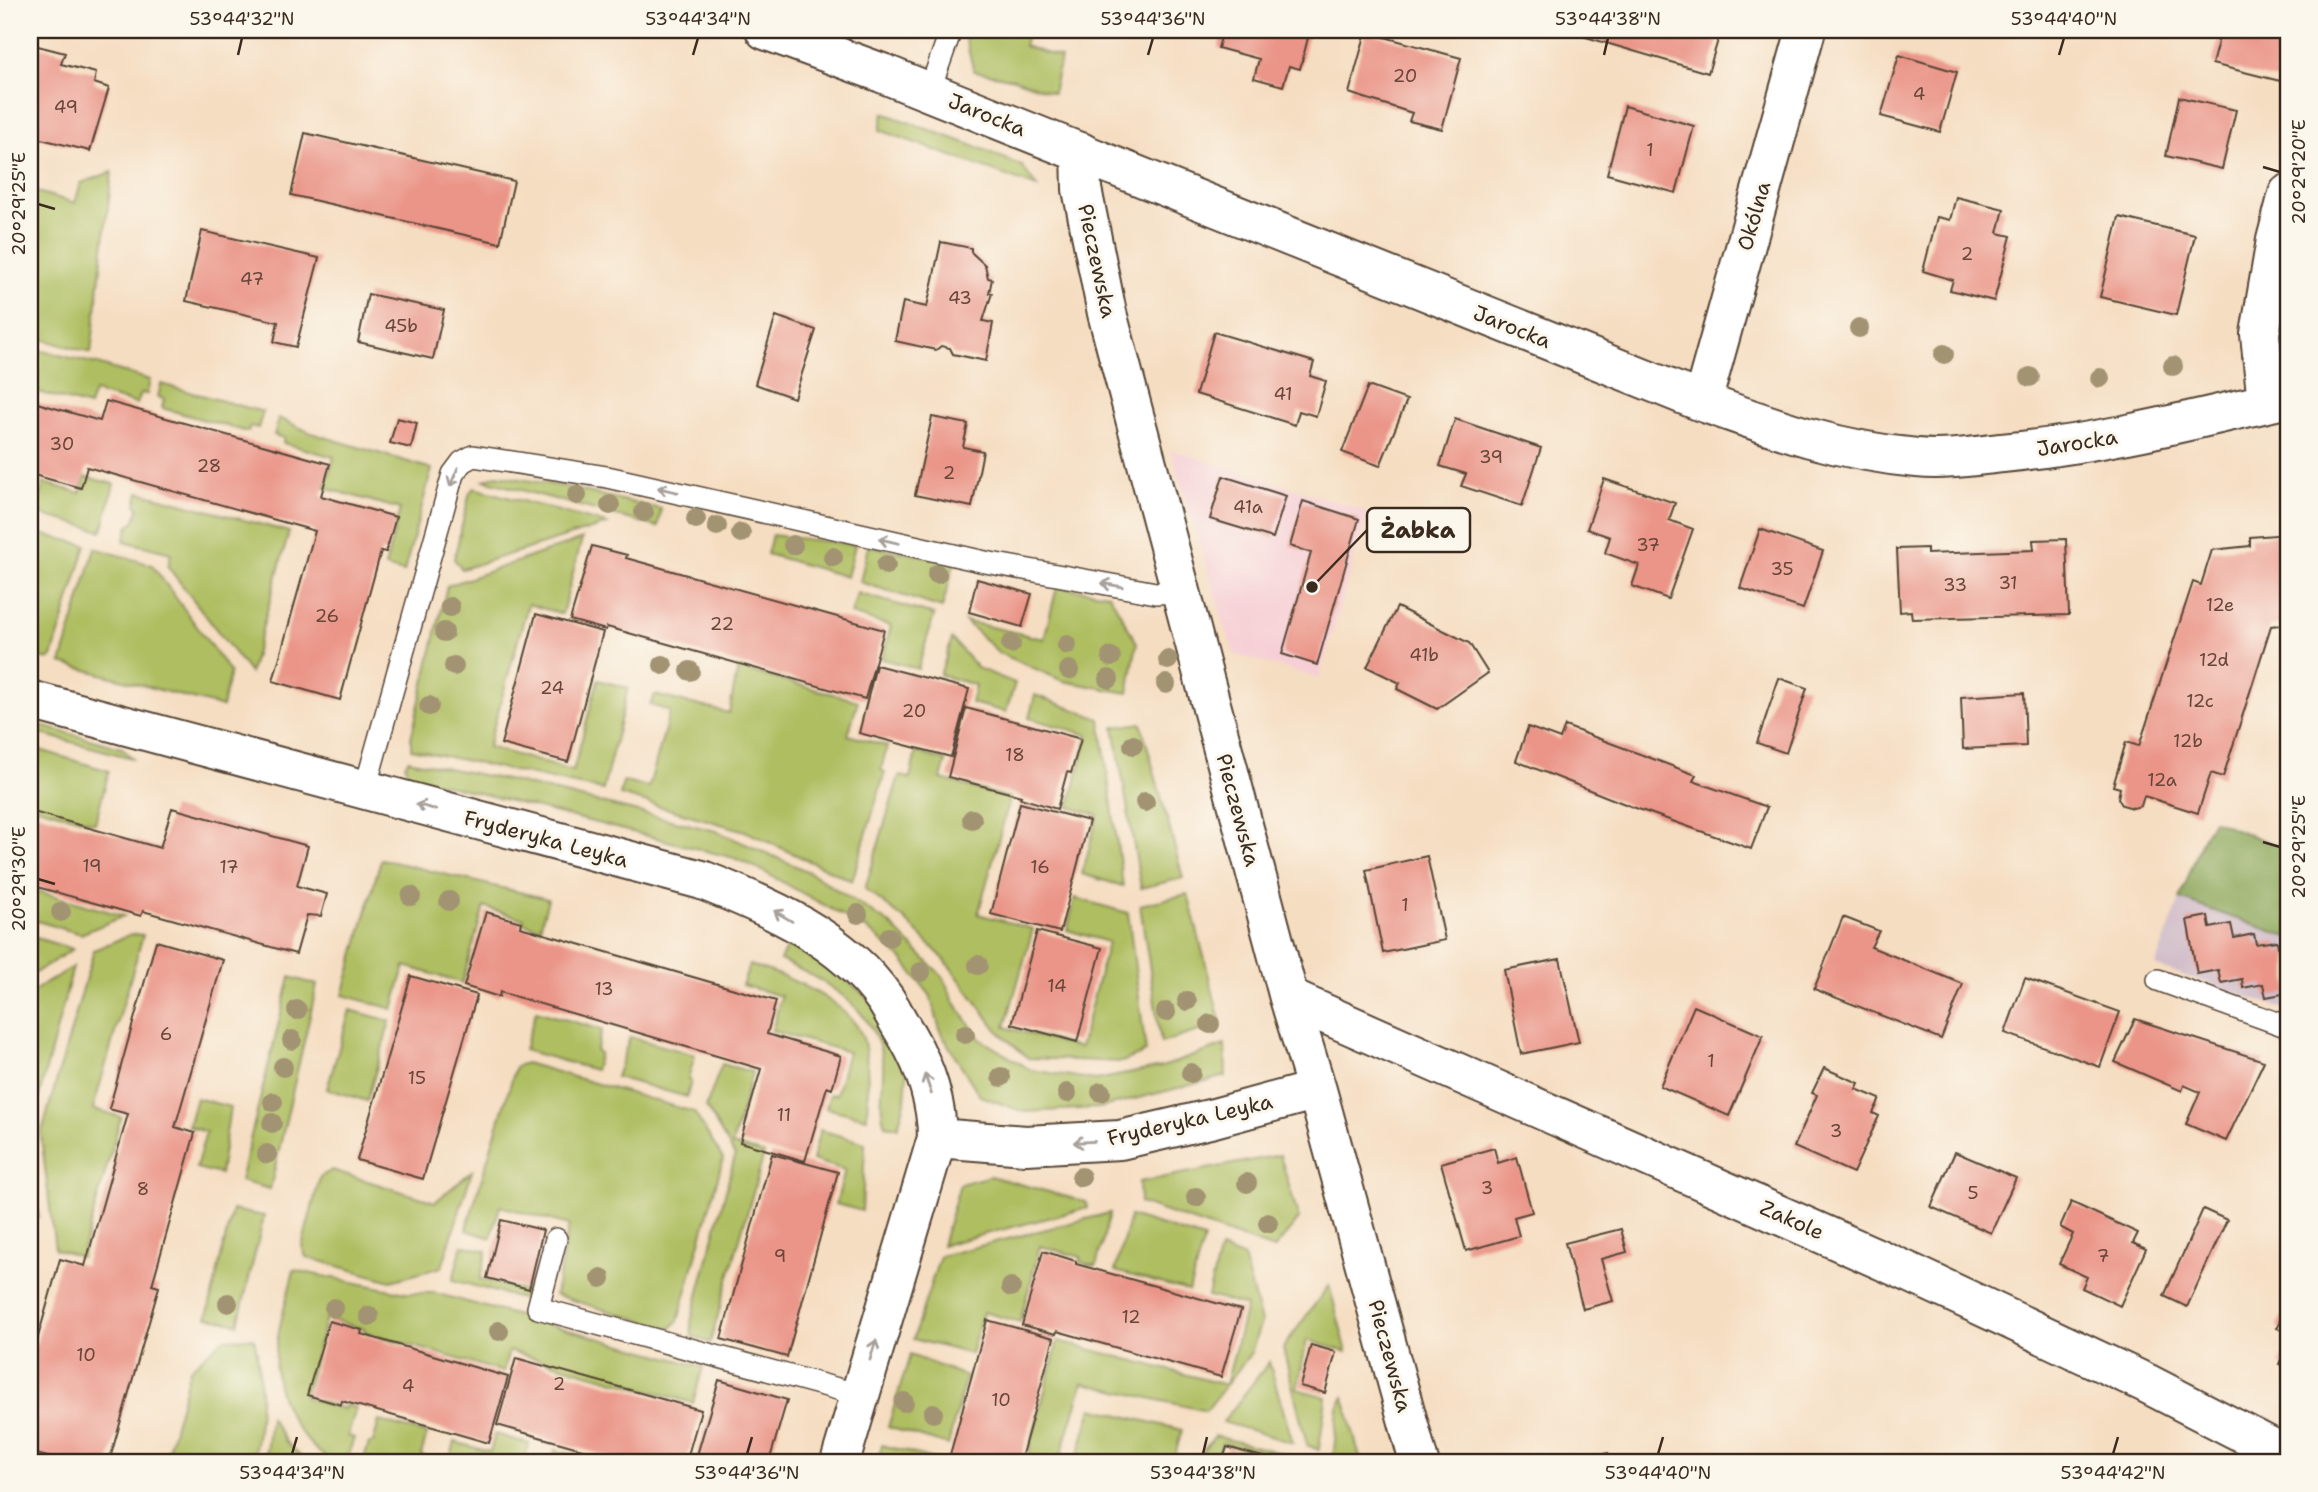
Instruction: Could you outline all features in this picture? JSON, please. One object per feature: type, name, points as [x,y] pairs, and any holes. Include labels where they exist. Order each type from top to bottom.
[{"type":"street","name":"Jarocka","points":[[765,30],[1081,152],[1702,402],[1814,441],[1860,451],[1918,458],[1951,458],[2107,440],[2278,401]]},
{"type":"street","name":"Okólna","points":[[1702,402],[1806,30]]},
{"type":"street","name":"Pieczewska","points":[[1081,152],[1082,188],[1107,313],[1289,998],[1317,1090],[1419,1462]]},
{"type":"street","points":[[2278,401],[2260,334],[2276,240],[2288,194]]},
{"type":"street","name":"Fryderyka Leyka","points":[[30,700],[702,880],[762,904],[848,957],[884,998],[917,1054],[937,1117],[937,1138],[840,1462]]},
{"type":"street","name":"Zakole","points":[[1289,998],[1925,1280],[2146,1383],[2288,1456]]},
{"type":"street","name":"Fryderyka Leyka","points":[[937,1138],[1026,1144],[1119,1140],[1317,1090]]},
{"type":"lane","points":[[929,92],[951,30]]},
{"type":"lane","points":[[365,789],[453,474],[462,463],[473,456],[607,477],[985,562],[1156,593],[1180,592]]},
{"type":"lane","points":[[2158,979],[2288,1027]]},
{"type":"lane","points":[[556,1239],[538,1308],[860,1395]]},
{"type":"shaded area","points":[[1170,449],[1368,512],[1319,678],[1234,654]]},
{"type":"shaded area","points":[[2180,899],[2288,937],[2288,1010],[2155,966]]},
{"type":"green space","points":[[968,30],[1028,30],[1024,46],[1061,58],[1053,93],[1014,79],[974,71],[965,38]]},
{"type":"green space","points":[[883,113],[1022,166],[1037,187],[880,130]]},
{"type":"green space","points":[[112,172],[91,353],[30,336],[30,190],[75,203],[81,183]]},
{"type":"green space","points":[[30,348],[150,380],[147,394],[141,393],[137,404],[94,392],[89,406],[30,390]]},
{"type":"green space","points":[[161,384],[263,412],[258,428],[250,426],[248,432],[162,408],[164,399],[158,397]]},
{"type":"green space","points":[[279,418],[311,433],[432,469],[404,572],[385,567],[400,509],[325,488],[334,457],[283,443],[284,438],[274,435]]},
{"type":"green space","points":[[497,475],[561,486],[661,509],[658,527],[484,480]]},
{"type":"green space","points":[[86,477],[114,484],[102,531],[36,513],[44,483],[80,493]]},
{"type":"green space","points":[[474,488],[607,524],[462,569],[454,559],[470,492]]},
{"type":"green space","points":[[139,492],[289,532],[250,673],[168,567],[171,553],[124,541],[139,508],[136,505]]},
{"type":"green space","points":[[32,532],[86,545],[52,657],[48,660],[30,655]]},
{"type":"green space","points":[[772,535],[855,545],[847,577],[767,554]]},
{"type":"green space","points":[[582,539],[562,614],[528,604],[488,747],[573,771],[598,680],[628,688],[603,790],[411,749],[411,738],[447,586]]},
{"type":"green space","points":[[868,546],[955,561],[942,608],[860,582]]},
{"type":"green space","points":[[95,548],[152,565],[230,672],[222,707],[61,663]]},
{"type":"green space","points":[[1057,587],[1109,594],[1137,643],[1128,693],[1063,681],[999,653],[965,621],[1044,639]]},
{"type":"green space","points":[[857,593],[934,615],[918,669],[882,659],[891,626],[851,614]]},
{"type":"green space","points":[[952,639],[977,668],[1015,683],[1006,712],[971,703],[975,685],[940,675]]},
{"type":"green space","points":[[738,668],[858,701],[848,735],[887,746],[881,770],[885,772],[852,881],[745,831],[620,795],[623,782],[649,787],[670,711],[650,705],[655,695],[729,713]]},
{"type":"green space","points":[[1035,695],[1100,719],[1123,886],[1082,874],[1098,815],[1069,807],[1088,735],[1029,718]]},
{"type":"green space","points":[[30,723],[122,748],[132,758],[30,731]]},
{"type":"green space","points":[[1141,723],[1183,878],[1141,888],[1114,727]]},
{"type":"green space","points":[[30,747],[109,771],[95,823],[30,805]]},
{"type":"green space","points":[[916,752],[946,761],[941,779],[1010,798],[978,914],[1033,929],[1005,1027],[1080,1048],[1108,942],[1067,930],[1075,898],[1128,913],[1146,1052],[1122,1062],[1028,1058],[999,1032],[944,959],[904,919],[865,889],[899,776],[910,778]]},
{"type":"green space","points":[[408,760],[511,781],[716,831],[809,872],[890,924],[944,978],[953,1000],[980,1039],[1031,1070],[1096,1080],[1162,1067],[1225,1045],[1226,1076],[1099,1108],[1024,1112],[980,1096],[941,1033],[930,995],[901,958],[867,929],[734,858],[408,775],[405,765]]},
{"type":"green space","points":[[2213,820],[2288,850],[2288,937],[2180,899],[2202,840]]},
{"type":"green space","points":[[381,859],[548,899],[540,928],[523,923],[524,919],[484,907],[462,983],[405,966],[393,1009],[343,995]]},
{"type":"green space","points":[[30,889],[124,916],[81,934],[30,919]]},
{"type":"green space","points":[[1188,894],[1221,1024],[1161,1043],[1140,905]]},
{"type":"green space","points":[[131,934],[143,935],[93,1109],[121,1117],[81,1257],[55,1249],[41,1135],[94,950]]},
{"type":"green space","points":[[794,935],[876,1005],[907,1073],[905,1102],[898,1127],[885,1125],[882,1103],[883,1066],[879,1046],[861,1013],[832,988],[780,960]]},
{"type":"green space","points":[[30,936],[73,949],[30,976]]},
{"type":"green space","points":[[750,965],[799,983],[817,993],[833,1003],[858,1028],[864,1042],[867,1061],[867,1118],[826,1108],[830,1094],[836,1095],[848,1052],[772,1031],[781,996],[742,985]]},
{"type":"green space","points":[[73,967],[30,1131],[30,993]]},
{"type":"green space","points":[[290,977],[317,985],[270,1189],[240,1181]]},
{"type":"green space","points":[[350,1010],[390,1021],[367,1101],[327,1089]]},
{"type":"green space","points":[[536,1011],[602,1030],[596,1051],[600,1053],[595,1070],[524,1050]]},
{"type":"green space","points":[[630,1037],[695,1055],[688,1079],[691,1081],[687,1097],[616,1077]]},
{"type":"green space","points":[[526,1063],[694,1112],[723,1159],[678,1321],[670,1329],[555,1295],[569,1225],[500,1206],[491,1238],[466,1230],[516,1066]]},
{"type":"green space","points":[[722,1064],[752,1072],[732,1145],[764,1154],[710,1343],[692,1336],[691,1322],[735,1156],[706,1107]]},
{"type":"green space","points":[[196,1098],[230,1107],[220,1174],[196,1168],[206,1132],[188,1126]]},
{"type":"green space","points":[[820,1130],[865,1143],[862,1211],[836,1204],[845,1170],[812,1160]]},
{"type":"green space","points":[[30,1153],[39,1217],[30,1214]]},
{"type":"green space","points":[[1280,1155],[1299,1219],[1274,1249],[1140,1203],[1139,1182]]},
{"type":"green space","points":[[332,1170],[435,1202],[472,1171],[442,1267],[391,1281],[306,1257],[302,1246],[320,1177]]},
{"type":"green space","points":[[990,1176],[1086,1202],[1087,1208],[942,1245],[960,1184]]},
{"type":"green space","points":[[232,1210],[264,1216],[238,1324],[207,1317]]},
{"type":"green space","points":[[1110,1213],[1096,1266],[1080,1262],[1081,1257],[1040,1246],[1020,1322],[983,1312],[971,1354],[913,1339],[940,1256]]},
{"type":"green space","points":[[1130,1216],[1204,1239],[1189,1291],[1115,1271]]},
{"type":"green space","points":[[462,1245],[487,1251],[480,1279],[532,1293],[529,1301],[453,1280]]},
{"type":"green space","points":[[1220,1249],[1243,1257],[1261,1322],[1251,1353],[1206,1411],[1083,1383],[1059,1462],[1026,1462],[1058,1341],[1226,1385],[1246,1306],[1208,1296]]},
{"type":"green space","points":[[294,1270],[406,1293],[435,1293],[703,1367],[693,1403],[509,1351],[503,1372],[326,1318],[304,1397],[344,1409],[346,1405],[356,1408],[348,1436],[354,1438],[346,1462],[334,1460],[314,1448],[291,1418],[281,1397],[276,1377],[278,1337]]},
{"type":"green space","points":[[1329,1285],[1347,1352],[1307,1340],[1297,1389],[1326,1397],[1319,1450],[1307,1445],[1283,1348]]},
{"type":"green space","points":[[254,1338],[260,1400],[258,1432],[252,1462],[165,1462],[190,1369],[223,1339]]},
{"type":"green space","points":[[910,1355],[966,1376],[948,1445],[888,1427]]},
{"type":"green space","points":[[1269,1362],[1293,1443],[1223,1422]]},
{"type":"green space","points":[[1344,1397],[1361,1462],[1333,1462],[1338,1408]]},
{"type":"green space","points":[[1092,1408],[1182,1430],[1173,1462],[1076,1462]]},
{"type":"green space","points":[[270,1417],[286,1442],[306,1462],[265,1462]]},
{"type":"green space","points":[[379,1421],[427,1434],[421,1455],[425,1457],[423,1462],[363,1462],[369,1443],[373,1443]]},
{"type":"green space","points":[[495,1434],[529,1444],[524,1462],[449,1462],[455,1442],[490,1452]]},
{"type":"green space","points":[[1215,1436],[1293,1456],[1291,1462],[1222,1443],[1216,1462],[1194,1462]]},
{"type":"green space","points":[[882,1445],[944,1462],[877,1462]]},
{"type":"green space","points":[[555,1450],[597,1462],[552,1462]]},
{"type":"building","points":[[1223,30],[1310,30],[1300,69],[1289,66],[1283,86],[1254,78],[1259,59],[1218,48]]},
{"type":"building","points":[[1562,30],[1721,30],[1708,73]]},
{"type":"building","points":[[2221,30],[2288,30],[2288,46],[2280,81],[2212,64]]},
{"type":"building","points":[[1366,32],[1461,58],[1442,129],[1409,121],[1412,113],[1349,93]]},
{"type":"building","points":[[30,44],[65,53],[61,64],[96,73],[94,83],[109,88],[90,151],[33,137],[36,128],[30,126]]},
{"type":"building","points":[[1899,55],[1957,72],[1940,132],[1881,116]]},
{"type":"building","points":[[2179,97],[2236,110],[2222,169],[2166,156]]},
{"type":"building","points":[[1625,106],[1694,126],[1676,193],[1607,174]]},
{"type":"building","points":[[305,133],[514,181],[500,243],[291,195]]},
{"type":"building","points":[[1956,197],[2004,209],[1998,233],[2011,236],[1994,301],[1950,290],[1953,280],[1923,271],[1937,217],[1950,220]]},
{"type":"building","points":[[2119,217],[2195,235],[2176,315],[2100,297]]},
{"type":"building","points":[[202,231],[319,258],[296,347],[274,342],[278,322],[186,301]]},
{"type":"building","points":[[941,242],[971,248],[971,252],[985,265],[988,278],[992,279],[989,293],[992,293],[983,321],[993,323],[986,361],[953,354],[950,348],[941,346],[936,350],[895,341],[903,302],[927,307]]},
{"type":"building","points":[[368,294],[444,310],[433,359],[358,342]]},
{"type":"building","points":[[776,316],[816,330],[794,398],[755,384]]},
{"type":"building","points":[[1214,332],[1314,362],[1310,376],[1326,381],[1316,416],[1299,411],[1295,425],[1196,394]]},
{"type":"building","points":[[1368,386],[1407,400],[1380,466],[1342,452]]},
{"type":"building","points":[[30,401],[100,421],[106,401],[330,464],[321,496],[396,517],[386,552],[381,551],[340,700],[273,681],[315,531],[87,467],[81,488],[30,474]]},
{"type":"building","points":[[932,417],[968,424],[963,447],[983,451],[972,507],[915,495]]},
{"type":"building","points":[[397,418],[417,423],[411,448],[390,443]]},
{"type":"building","points":[[1455,419],[1541,448],[1522,506],[1461,486],[1466,474],[1440,466]]},
{"type":"building","points":[[1223,476],[1286,496],[1273,538],[1210,519]]},
{"type":"building","points":[[1604,479],[1675,503],[1669,520],[1693,529],[1668,599],[1632,586],[1639,565],[1605,553],[1610,537],[1587,529]]},
{"type":"building","points":[[1303,501],[1359,519],[1317,665],[1282,654],[1311,553],[1290,546]]},
{"type":"building","points":[[1760,529],[1823,551],[1803,609],[1740,588]]},
{"type":"building","points":[[2288,534],[2288,624],[2271,626],[2223,777],[2211,773],[2198,813],[2144,796],[2141,806],[2133,808],[2122,805],[2118,798],[2120,788],[2113,786],[2126,742],[2139,746],[2193,582],[2201,585],[2212,550],[2250,546],[2250,537]]},
{"type":"building","points":[[2066,539],[2069,615],[1912,619],[1911,611],[1900,612],[1897,549],[1927,548],[1927,554],[2034,550],[2033,540]]},
{"type":"building","points":[[592,546],[627,555],[626,558],[884,630],[865,699],[607,627],[606,630],[570,620]]},
{"type":"building","points":[[977,579],[1032,594],[1022,627],[969,612]]},
{"type":"building","points":[[1397,607],[1469,643],[1488,673],[1437,709],[1397,689],[1400,683],[1367,667]]},
{"type":"building","points":[[536,614],[603,632],[568,762],[501,744]]},
{"type":"building","points":[[876,665],[969,689],[951,757],[859,733]]},
{"type":"building","points":[[1779,678],[1807,688],[1786,753],[1757,743]]},
{"type":"building","points":[[2024,693],[2026,746],[1963,749],[1961,697]]},
{"type":"building","points":[[966,708],[1081,739],[1071,773],[1067,772],[1057,809],[1020,798],[1021,796],[948,777]]},
{"type":"building","points":[[1565,726],[1696,775],[1693,781],[1767,807],[1751,849],[1630,806],[1516,761],[1528,727],[1560,739]]},
{"type":"building","points":[[1020,803],[1089,821],[1060,932],[991,914]]},
{"type":"building","points":[[172,808],[308,846],[297,886],[327,894],[321,916],[307,915],[296,954],[143,911],[141,916],[30,885],[30,811],[160,848]]},
{"type":"building","points":[[1427,856],[1445,940],[1383,953],[1366,870]]},
{"type":"building","points":[[486,912],[521,922],[520,927],[776,1001],[767,1034],[841,1056],[832,1089],[827,1087],[805,1161],[740,1142],[761,1069],[500,992],[499,997],[464,986]]},
{"type":"building","points":[[2208,916],[2210,928],[2231,924],[2234,938],[2254,934],[2256,944],[2277,941],[2279,952],[2288,950],[2288,993],[2266,997],[2263,984],[2243,988],[2242,979],[2221,983],[2218,970],[2197,974],[2187,920]]},
{"type":"building","points":[[1843,917],[1879,931],[1871,947],[1963,984],[1941,1039],[1814,989]]},
{"type":"building","points":[[1037,931],[1102,948],[1077,1042],[1012,1024]]},
{"type":"building","points":[[156,941],[223,960],[175,1127],[195,1133],[152,1285],[159,1287],[109,1462],[65,1462],[30,1452],[30,1342],[36,1344],[60,1259],[85,1266],[128,1114],[109,1109]]},
{"type":"building","points":[[1560,959],[1579,1042],[1521,1054],[1504,970]]},
{"type":"building","points":[[411,976],[477,995],[423,1179],[357,1160]]},
{"type":"building","points":[[2025,978],[2120,1012],[2100,1067],[2005,1033]]},
{"type":"building","points":[[1694,1006],[1763,1036],[1729,1116],[1660,1086]]},
{"type":"building","points":[[2135,1019],[2264,1061],[2226,1141],[2186,1124],[2200,1092],[2184,1085],[2182,1091],[2115,1062]]},
{"type":"building","points":[[1824,1068],[1859,1083],[1856,1089],[1880,1099],[1873,1113],[1879,1116],[1853,1173],[1794,1147],[1817,1095],[1812,1093]]},
{"type":"building","points":[[1494,1148],[1498,1163],[1517,1157],[1532,1212],[1514,1217],[1519,1236],[1466,1251],[1441,1163]]},
{"type":"building","points":[[1955,1152],[2016,1178],[1991,1233],[1931,1207]]},
{"type":"building","points":[[772,1154],[838,1172],[787,1357],[721,1339]]},
{"type":"building","points":[[2071,1202],[2138,1233],[2133,1243],[2146,1249],[2120,1306],[2082,1288],[2087,1277],[2059,1264],[2073,1234],[2060,1227]]},
{"type":"building","points":[[2203,1209],[2227,1220],[2187,1307],[2164,1296]]},
{"type":"building","points":[[501,1220],[543,1230],[529,1289],[487,1278]]},
{"type":"building","points":[[1621,1229],[1627,1252],[1601,1259],[1613,1301],[1583,1309],[1565,1243]]},
{"type":"building","points":[[1043,1251],[1076,1261],[1076,1264],[1241,1310],[1221,1377],[1057,1331],[1056,1334],[1022,1325]]},
{"type":"building","points":[[2288,1303],[2288,1333],[2277,1328]]},
{"type":"building","points":[[987,1320],[1054,1338],[1020,1462],[948,1462]]},
{"type":"building","points":[[329,1321],[362,1330],[361,1334],[508,1377],[489,1443],[342,1401],[341,1405],[307,1395]]},
{"type":"building","points":[[2288,1344],[2288,1368],[2279,1364]]},
{"type":"building","points":[[1311,1345],[1336,1352],[1325,1393],[1300,1386]]},
{"type":"building","points":[[516,1358],[701,1410],[686,1462],[628,1462],[497,1425]]},
{"type":"building","points":[[719,1380],[787,1400],[769,1462],[695,1462]]},
{"type":"building","points":[[1227,1447],[1277,1461],[1277,1462],[1222,1462]]},
{"type":"building","points":[[1608,1453],[1610,1462],[1579,1462]]},
{"type":"place","name":"Żabka","points":[[1312,587]]}]
